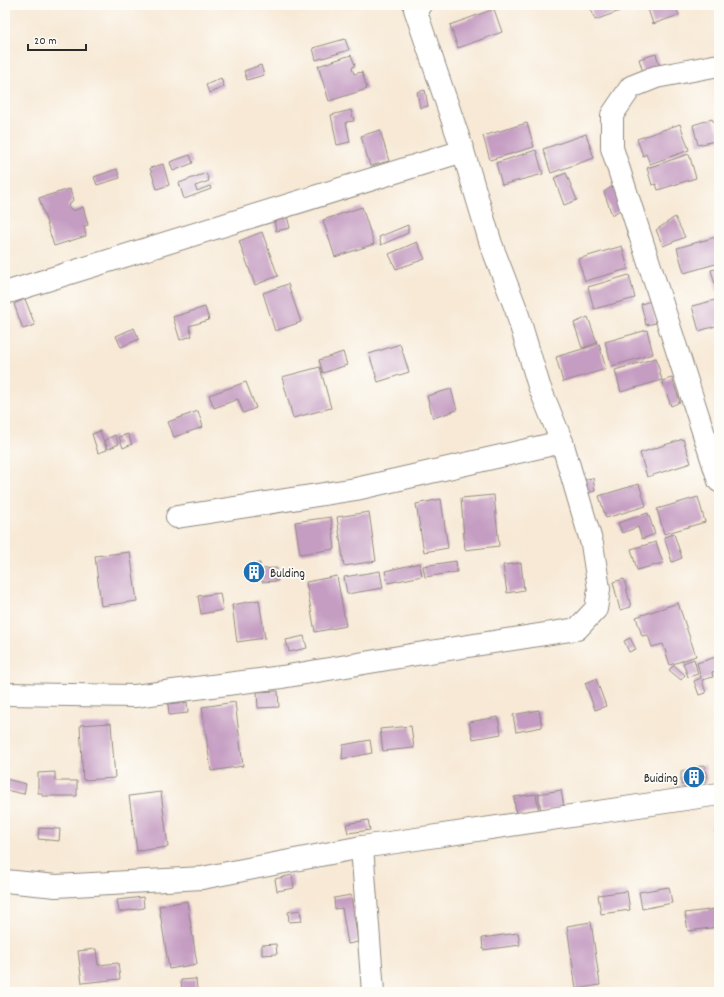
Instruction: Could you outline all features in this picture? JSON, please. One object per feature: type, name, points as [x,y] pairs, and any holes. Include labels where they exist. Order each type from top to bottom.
[{"type":"street","points":[[5,694],[135,696],[282,678],[411,655],[578,629],[596,609],[599,589],[592,544],[562,442],[539,386],[516,309],[492,244],[463,151],[415,9],[420,5]]},
{"type":"street","points":[[719,65],[656,77],[631,88],[612,115],[612,148],[719,481]]},
{"type":"street","points":[[5,293],[463,151]]},
{"type":"street","points":[[177,517],[356,489],[562,442]]},
{"type":"street","points":[[5,880],[56,886],[202,878],[362,847],[719,794]]},
{"type":"street","points":[[362,847],[374,992]]},
{"type":"building","points":[[601,5],[618,5],[620,11],[595,20],[591,9]]},
{"type":"building","points":[[661,5],[675,5],[679,15],[653,24],[648,9]]},
{"type":"building","points":[[494,9],[502,32],[458,48],[450,25]]},
{"type":"building","points":[[345,39],[349,50],[316,60],[313,48]]},
{"type":"building","points":[[656,54],[660,67],[643,72],[639,59]]},
{"type":"building","points":[[351,55],[355,65],[352,68],[354,74],[362,72],[367,89],[329,101],[318,66]]},
{"type":"building","points":[[261,65],[264,75],[247,80],[244,71]]},
{"type":"building","points":[[221,78],[224,87],[209,93],[206,85]]},
{"type":"building","points":[[425,90],[428,106],[420,108],[417,92]]},
{"type":"building","points":[[351,110],[354,121],[346,122],[350,142],[337,145],[331,115]]},
{"type":"building","points":[[712,119],[719,131],[719,140],[698,145],[693,125]]},
{"type":"building","points":[[527,123],[534,147],[490,160],[483,136]]},
{"type":"building","points":[[680,124],[689,150],[650,164],[646,154],[643,156],[637,139]]},
{"type":"building","points":[[380,130],[389,161],[370,166],[361,136]]},
{"type":"building","points":[[586,134],[594,158],[551,173],[543,149]]},
{"type":"building","points":[[536,150],[543,174],[502,185],[496,163]]},
{"type":"building","points":[[689,154],[696,178],[658,190],[656,184],[652,185],[647,168]]},
{"type":"building","points":[[190,155],[193,163],[173,171],[170,162]]},
{"type":"building","points":[[163,164],[169,185],[157,189],[150,168]]},
{"type":"building","points":[[117,169],[120,178],[97,185],[94,177]]},
{"type":"building","points":[[206,173],[209,181],[195,186],[197,191],[210,186],[211,189],[184,199],[179,183]]},
{"type":"building","points":[[566,173],[577,200],[564,205],[554,178]]},
{"type":"building","points":[[616,184],[625,207],[612,215],[604,192]]},
{"type":"building","points":[[70,189],[73,200],[68,206],[73,211],[83,207],[88,225],[84,226],[86,236],[54,246],[39,198]]},
{"type":"building","points":[[362,207],[374,244],[335,257],[323,220]]},
{"type":"building","points":[[287,216],[290,228],[276,231],[274,219]]},
{"type":"building","points":[[675,217],[685,237],[663,246],[656,230]]},
{"type":"building","points":[[408,225],[408,233],[381,245],[379,237]]},
{"type":"building","points":[[262,232],[278,276],[255,285],[239,241]]},
{"type":"building","points":[[716,237],[719,246],[719,263],[684,273],[677,248]]},
{"type":"building","points":[[417,242],[425,259],[396,269],[389,254]]},
{"type":"building","points":[[622,246],[628,269],[585,281],[578,259]]},
{"type":"building","points":[[719,268],[719,292],[717,292],[711,270]]},
{"type":"building","points":[[629,275],[635,298],[594,309],[588,287]]},
{"type":"building","points":[[288,284],[301,322],[275,331],[263,293]]},
{"type":"building","points":[[25,299],[35,325],[23,329],[14,304]]},
{"type":"building","points":[[719,299],[719,325],[699,331],[692,306]]},
{"type":"building","points":[[651,301],[656,323],[646,325],[641,304]]},
{"type":"building","points":[[205,307],[209,320],[189,326],[192,336],[180,340],[173,317]]},
{"type":"building","points":[[588,317],[597,343],[582,348],[574,323]]},
{"type":"building","points":[[134,328],[139,339],[121,347],[116,336]]},
{"type":"building","points":[[647,330],[653,354],[612,366],[605,342]]},
{"type":"building","points":[[400,344],[409,372],[378,382],[369,354]]},
{"type":"building","points":[[599,344],[606,369],[563,382],[556,357]]},
{"type":"building","points":[[343,352],[347,365],[323,373],[319,360]]},
{"type":"building","points":[[656,358],[662,380],[621,392],[615,370]]},
{"type":"building","points":[[320,367],[331,408],[293,418],[282,377]]},
{"type":"building","points":[[672,378],[680,402],[671,406],[662,381]]},
{"type":"building","points":[[246,382],[256,408],[243,413],[238,399],[214,408],[209,395]]},
{"type":"building","points":[[451,389],[457,410],[433,418],[427,396]]},
{"type":"building","points":[[198,411],[203,427],[174,437],[168,422]]},
{"type":"building","points":[[100,431],[107,450],[98,453],[92,434]]},
{"type":"building","points":[[128,434],[132,444],[123,448],[119,437]]},
{"type":"building","points":[[115,435],[119,444],[108,449],[105,440]]},
{"type":"building","points":[[683,439],[691,463],[647,477],[640,453]]},
{"type":"building","points":[[593,478],[595,491],[583,494],[581,480]]},
{"type":"building","points":[[639,484],[646,506],[606,518],[599,496]]},
{"type":"building","points":[[494,495],[499,546],[465,550],[461,498]]},
{"type":"building","points":[[698,497],[705,522],[664,534],[657,509]]},
{"type":"building","points":[[441,499],[448,548],[424,552],[416,504]]},
{"type":"building","points":[[369,512],[376,561],[344,566],[337,517]]},
{"type":"building","points":[[648,513],[655,534],[642,539],[638,527],[622,533],[618,523]]},
{"type":"building","points":[[331,517],[335,549],[300,554],[295,522]]},
{"type":"building","points":[[674,534],[682,558],[672,562],[664,537]]},
{"type":"building","points":[[656,542],[663,563],[637,570],[631,549]]},
{"type":"building","points":[[130,552],[137,601],[101,606],[95,556]]},
{"type":"building","points":[[456,561],[457,572],[425,577],[423,566]]},
{"type":"building","name":"Bulding","points":[[260,563],[259,580],[249,581],[248,565]]},
{"type":"building","points":[[420,563],[422,576],[388,583],[385,571]]},
{"type":"building","points":[[521,563],[524,590],[507,593],[503,565]]},
{"type":"building","points":[[277,568],[278,581],[262,582],[262,569]]},
{"type":"building","points":[[380,571],[383,588],[347,594],[344,577]]},
{"type":"building","points":[[337,576],[346,626],[315,632],[306,582]]},
{"type":"building","points":[[624,579],[631,607],[620,610],[613,582]]},
{"type":"building","points":[[220,593],[223,610],[201,614],[198,596]]},
{"type":"building","points":[[259,600],[265,638],[237,642],[232,605]]},
{"type":"building","points":[[678,603],[696,656],[670,665],[663,644],[652,647],[648,635],[642,636],[636,617]]},
{"type":"building","points":[[304,636],[307,648],[289,652],[286,640]]},
{"type":"building","points":[[630,638],[636,649],[629,652],[624,641]]},
{"type":"building","points":[[716,657],[719,670],[712,672],[713,677],[702,680],[706,693],[699,695],[694,681],[701,678],[697,663]]},
{"type":"building","points":[[694,659],[698,674],[688,677],[683,663]]},
{"type":"building","points":[[674,665],[685,675],[681,680],[669,670]]},
{"type":"building","points":[[596,679],[606,706],[595,710],[585,683]]},
{"type":"building","points":[[278,691],[279,707],[258,708],[257,692]]},
{"type":"building","points":[[187,702],[188,713],[169,715],[168,704]]},
{"type":"building","points":[[235,702],[243,766],[211,771],[202,707]]},
{"type":"building","points":[[539,710],[542,727],[516,732],[513,715]]},
{"type":"building","points":[[498,717],[501,734],[473,739],[469,722]]},
{"type":"building","points":[[111,723],[115,778],[83,780],[80,725]]},
{"type":"building","points":[[411,726],[414,748],[383,751],[380,729]]},
{"type":"building","points":[[370,740],[372,753],[342,759],[343,745]]},
{"type":"building","name":"Buiding","points":[[705,765],[707,782],[681,785],[681,771]]},
{"type":"building","points":[[55,772],[55,781],[77,781],[77,796],[42,796],[42,793],[38,793],[38,773]]},
{"type":"building","points":[[6,779],[26,784],[24,794],[5,790]]},
{"type":"building","points":[[561,790],[564,807],[541,812],[538,794]]},
{"type":"building","points":[[161,792],[168,847],[137,851],[129,796]]},
{"type":"building","points":[[536,794],[539,812],[516,815],[514,797]]},
{"type":"building","points":[[368,820],[370,830],[348,833],[346,824]]},
{"type":"building","points":[[39,828],[60,829],[59,841],[38,839]]},
{"type":"building","points":[[715,830],[719,830],[719,856],[718,856]]},
{"type":"building","points":[[292,875],[294,888],[277,891],[275,879]]},
{"type":"building","points":[[669,887],[672,903],[642,909],[639,892]]},
{"type":"building","points":[[627,891],[630,910],[601,914],[598,895]]},
{"type":"building","points":[[351,895],[358,942],[348,944],[342,908],[335,909],[334,898]]},
{"type":"building","points":[[143,897],[144,908],[119,912],[117,900]]},
{"type":"building","points":[[187,901],[197,964],[169,969],[159,906]]},
{"type":"building","points":[[716,909],[718,927],[688,931],[685,913]]},
{"type":"building","points":[[300,910],[302,921],[289,922],[288,912]]},
{"type":"building","points":[[591,922],[600,985],[576,989],[567,926]]},
{"type":"building","points":[[518,933],[520,945],[483,950],[482,938]]},
{"type":"building","points":[[276,944],[277,954],[262,955],[262,945]]},
{"type":"building","points":[[96,949],[98,965],[118,963],[120,979],[82,983],[78,951]]},
{"type":"building","points":[[196,979],[197,989],[182,991],[181,980]]},
{"type":"place","name":"Bulding","points":[[254,572]]},
{"type":"place","name":"Buiding","points":[[694,777]]}]
